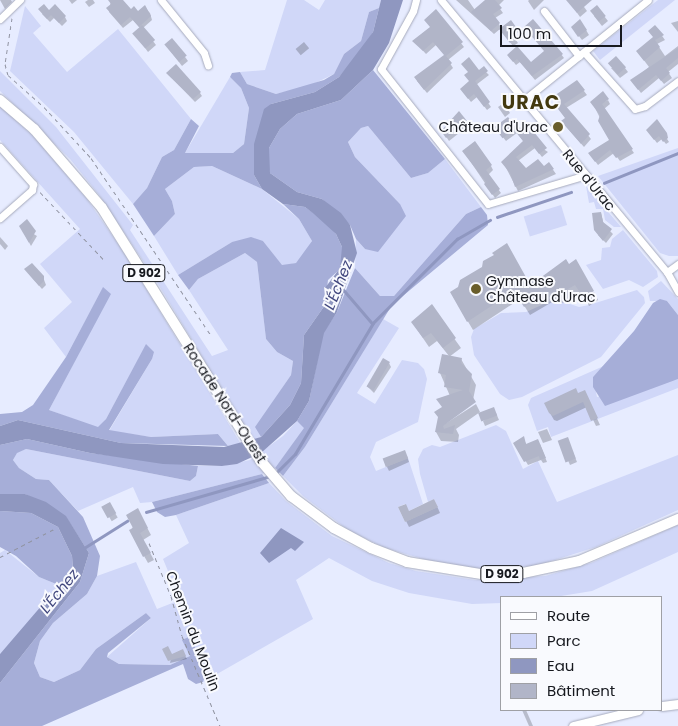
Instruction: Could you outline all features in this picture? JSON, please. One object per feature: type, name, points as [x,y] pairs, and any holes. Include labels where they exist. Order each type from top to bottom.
[{"type":"main road","name":"Rocade Nord-Ouest","points":[[0,100],[34,129],[102,208],[237,428],[291,496],[334,528],[371,548],[428,567],[486,575],[523,573],[579,561],[678,519]]},
{"type":"street","points":[[0,19],[20,0]]},
{"type":"street","points":[[160,0],[204,54],[208,64]]},
{"type":"street","points":[[416,0],[413,11],[381,69],[488,204],[586,175]]},
{"type":"street","name":"Rue d'Urac","points":[[441,0],[666,272],[678,292]]},
{"type":"street","points":[[524,100],[647,0]]},
{"type":"street","points":[[544,11],[635,109],[645,106],[678,81]]},
{"type":"street","points":[[0,147],[33,184],[32,190],[0,218]]},
{"type":"street","points":[[666,272],[678,264]]},
{"type":"street","points":[[663,706],[678,704]]},
{"type":"street","points":[[573,726],[634,711]]},
{"type":"path","points":[[13,7],[12,35],[5,64],[8,75],[44,107],[90,158],[212,335]]},
{"type":"path","points":[[33,184],[106,262]]},
{"type":"path","points":[[0,558],[56,528]]},
{"type":"path","name":"Chemin du Moulin","points":[[149,543],[171,596],[182,636],[220,726]]},
{"type":"green space","points":[[287,0],[304,0],[319,10],[325,0],[381,0],[379,8],[369,12],[361,41],[344,54],[334,74],[309,86],[276,94],[247,84],[240,72],[265,70]]},
{"type":"green space","points":[[658,0],[675,0],[600,60],[593,51]]},
{"type":"green space","points":[[25,6],[41,26],[33,33],[67,72],[118,29],[191,119],[174,150],[162,157],[147,188],[133,204],[74,132],[10,71]]},
{"type":"green space","points":[[0,71],[56,127],[133,225],[130,230],[212,356],[228,350],[189,290],[198,279],[245,253],[257,262],[266,339],[277,352],[293,361],[291,375],[256,427],[261,437],[253,441],[155,279],[99,195],[70,159],[0,91]]},
{"type":"green space","points":[[230,77],[241,88],[249,108],[244,144],[233,153],[185,153]]},
{"type":"green space","points":[[0,106],[33,136],[87,199],[123,251],[241,444],[228,446],[218,434],[151,437],[109,431],[152,359],[146,345],[106,419],[98,428],[49,410],[110,294],[103,288],[66,357],[44,328],[72,302],[40,264],[80,229],[0,140]]},
{"type":"green space","points":[[368,126],[411,178],[428,173],[445,159],[481,207],[466,214],[394,296],[380,296],[355,268],[356,239],[365,249],[400,204],[355,157],[348,142],[361,128]]},
{"type":"green space","points":[[678,148],[678,256],[669,256],[660,253],[598,176]]},
{"type":"green space","points":[[212,166],[262,189],[299,219],[312,241],[305,254],[296,263],[282,266],[263,241],[232,242],[178,275],[154,236],[175,214],[172,201],[165,189],[194,167]]},
{"type":"green space","points":[[586,186],[621,227],[614,227],[605,220],[603,209],[596,209],[594,202],[589,203]]},
{"type":"green space","points":[[561,205],[567,225],[530,236],[524,216]]},
{"type":"green space","points":[[623,230],[657,271],[658,277],[643,287],[629,280],[603,289],[586,265],[601,260],[602,248],[610,247],[612,239]]},
{"type":"green space","points":[[661,281],[678,299],[678,315],[667,301],[650,301],[648,291]]},
{"type":"green space","points":[[637,290],[644,297],[645,303],[601,357],[522,397],[509,400],[500,394],[474,355],[471,337],[474,329],[501,313],[526,312],[555,299],[579,307]]},
{"type":"green space","points":[[383,319],[399,328],[357,393],[375,404],[402,360],[418,363],[424,369],[427,379],[418,422],[376,442],[370,457],[376,471],[408,458],[423,504],[409,511],[405,504],[398,507],[405,522],[438,507],[434,499],[428,502],[420,474],[418,459],[423,449],[432,445],[440,447],[496,425],[506,431],[523,469],[538,461],[557,502],[678,455],[678,510],[596,547],[536,566],[481,569],[437,563],[385,548],[348,530],[303,496],[283,476],[305,447]]},
{"type":"green space","points":[[606,365],[593,377],[597,397],[678,379],[678,388],[551,437],[548,427],[537,431],[528,405],[531,398]]},
{"type":"green space","points":[[297,421],[305,428],[275,468],[262,474],[152,502],[140,503],[133,487],[78,511],[49,480],[36,479],[19,468],[13,460],[17,452],[26,449],[190,481],[196,476],[198,466],[222,466],[250,460],[283,436]]},
{"type":"green space","points":[[269,483],[286,501],[332,536],[389,563],[416,571],[475,580],[545,576],[591,563],[678,525],[678,552],[592,591],[561,596],[500,596],[500,603],[472,604],[409,593],[372,581],[329,558],[296,580],[313,619],[203,682],[205,676],[190,656],[170,665],[119,664],[107,657],[151,618],[146,613],[96,649],[80,670],[54,682],[40,677],[34,663],[40,641],[53,623],[87,594],[97,576],[136,562],[157,609],[180,600],[163,559],[189,543],[176,515]]},
{"type":"green space","points":[[5,550],[39,577],[61,586],[0,654],[0,553]]},
{"type":"shaded area","points":[[379,8],[373,32],[364,48],[339,77],[315,92],[271,104],[254,175],[262,189],[212,166],[194,167],[165,189],[172,201],[175,214],[154,236],[133,204],[147,188],[162,157],[174,150],[191,119],[199,126],[185,153],[233,153],[244,144],[249,108],[241,88],[230,77],[232,73],[240,72],[247,84],[276,94],[324,80],[334,74],[344,54],[361,41],[369,12]]},
{"type":"shaded area","points":[[373,70],[445,159],[428,173],[411,178],[368,126],[361,128],[348,142],[355,157],[400,204],[406,216],[378,252],[365,249],[356,239],[350,225],[322,199],[297,192],[270,173],[267,162],[269,148],[280,129],[297,114],[341,100]]},
{"type":"shaded area","points":[[283,204],[305,207],[326,222],[336,234],[342,247],[342,260],[340,269],[328,280],[325,305],[304,335],[301,383],[290,405],[261,437],[255,427],[291,375],[293,361],[277,352],[266,339],[257,262],[245,253],[198,279],[189,290],[178,275],[232,242],[251,237],[263,241],[282,265],[296,263],[312,241],[299,219]]},
{"type":"shaded area","points":[[481,207],[487,215],[488,225],[392,305],[305,447],[283,476],[275,468],[304,428],[297,421],[309,401],[323,333],[337,312],[355,268],[380,296],[394,296],[466,214]]},
{"type":"shaded area","points":[[103,287],[111,294],[49,410],[98,427],[106,419],[146,344],[154,352],[152,359],[109,430],[151,437],[218,434],[228,446],[121,443],[18,420],[0,426],[0,414],[22,412],[33,405],[66,357]]},
{"type":"shaded area","points":[[660,299],[667,301],[678,315],[678,379],[605,406],[593,387],[593,377],[634,331],[653,303]]},
{"type":"shaded area","points":[[27,439],[90,453],[198,466],[196,476],[190,481],[26,449],[17,453],[13,460],[19,468],[36,479],[49,480],[83,517],[100,556],[97,576],[87,594],[53,623],[40,641],[34,663],[40,677],[54,682],[80,670],[96,649],[146,613],[151,618],[108,653],[107,657],[119,664],[170,665],[190,656],[182,640],[191,636],[205,676],[203,682],[196,684],[188,679],[183,664],[42,726],[0,726],[0,683],[80,582],[89,553],[66,517],[25,494],[0,494],[0,445]]},
{"type":"shaded area","points":[[262,474],[269,483],[176,515],[165,517],[157,512],[152,502]]},
{"type":"shaded area","points":[[0,511],[31,513],[58,527],[72,556],[73,570],[61,586],[39,577],[16,556],[0,547]]},
{"type":"water","name":"L'Échez","points":[[381,0],[403,0],[389,43],[373,70],[341,100],[297,114],[280,129],[269,148],[270,173],[297,192],[322,199],[341,213],[350,225],[357,253],[337,312],[324,333],[309,401],[297,421],[261,453],[237,464],[222,466],[163,464],[90,453],[27,439],[0,445],[0,426],[18,420],[121,443],[224,447],[261,437],[290,405],[301,383],[304,335],[325,305],[325,288],[340,268],[342,247],[336,234],[305,207],[283,204],[262,189],[254,175],[254,144],[264,109],[271,104],[315,92],[339,77],[373,32]]},
{"type":"water","name":"L'Échez","points":[[0,494],[25,494],[46,502],[66,516],[89,553],[80,582],[0,683],[0,654],[73,569],[72,556],[58,527],[31,513],[0,511]]},
{"type":"water","points":[[281,528],[304,542],[295,551],[291,548],[269,563],[260,553]]},
{"type":"building","points":[[108,0],[123,0],[131,9],[134,6],[138,11],[145,5],[151,16],[139,27],[130,17],[121,25],[106,8],[111,4]]},
{"type":"building","points":[[485,0],[495,0],[502,8],[493,14],[500,23],[491,31],[471,12]]},
{"type":"building","points":[[566,0],[592,0],[577,13]]},
{"type":"building","points":[[44,4],[49,10],[55,4],[66,16],[59,23],[51,15],[47,19],[38,9]]},
{"type":"building","points":[[597,5],[606,16],[599,22],[590,11]]},
{"type":"building","points":[[436,9],[463,42],[446,56],[452,63],[424,90],[414,77],[444,55],[433,42],[423,51],[412,41],[430,27],[424,20]]},
{"type":"building","points":[[533,19],[563,54],[532,76],[517,59],[513,62],[507,55],[517,46],[531,62],[544,51],[524,27]]},
{"type":"building","points":[[580,19],[587,30],[578,37],[571,27]]},
{"type":"building","points":[[511,20],[516,27],[511,31],[516,38],[510,43],[499,29]]},
{"type":"building","points":[[142,25],[155,40],[145,49],[132,34]]},
{"type":"building","points":[[655,25],[664,35],[655,40],[660,47],[644,61],[636,51],[653,37],[648,31]]},
{"type":"building","points":[[172,38],[187,56],[179,62],[164,44]]},
{"type":"building","points":[[678,48],[678,58],[666,68],[670,73],[661,81],[656,75],[638,90],[630,80]]},
{"type":"building","points":[[616,56],[626,67],[618,75],[608,63]]},
{"type":"building","points":[[469,57],[479,70],[484,66],[488,71],[475,81],[490,102],[484,107],[474,94],[468,99],[460,89],[469,81],[464,75],[468,72],[461,64]]},
{"type":"building","points":[[176,64],[201,92],[193,99],[166,73]]},
{"type":"building","points":[[577,80],[585,90],[564,104],[590,134],[581,144],[561,121],[565,118],[555,105],[558,102],[554,96]]},
{"type":"building","points":[[603,91],[609,99],[602,104],[633,149],[616,158],[610,150],[595,162],[588,153],[609,140],[598,121],[600,115],[590,102]]},
{"type":"building","points":[[459,111],[467,121],[446,138],[441,131]]},
{"type":"building","points":[[508,117],[516,128],[502,138],[494,127]]},
{"type":"building","points":[[657,119],[667,133],[668,138],[663,142],[659,136],[654,140],[646,130]]},
{"type":"building","points":[[529,126],[547,148],[539,154],[532,145],[516,157],[526,168],[538,159],[544,166],[549,162],[554,169],[515,187],[510,173],[501,162],[523,141],[515,131],[520,127],[523,131]]},
{"type":"building","points":[[475,141],[492,165],[486,170],[500,189],[492,195],[484,184],[486,182],[462,151]]},
{"type":"building","points":[[601,212],[603,222],[612,229],[603,241],[594,230],[592,213]]},
{"type":"building","points":[[27,219],[36,231],[29,243],[19,226]]},
{"type":"building","points":[[507,243],[527,279],[536,281],[566,259],[569,264],[576,259],[594,291],[583,297],[575,285],[559,294],[548,292],[524,307],[514,291],[467,322],[450,292],[458,287],[460,280],[482,267],[483,261],[494,255],[492,253]]},
{"type":"building","points":[[32,263],[44,276],[44,281],[39,286],[24,269]]},
{"type":"building","points":[[432,304],[456,338],[443,348],[431,333],[423,338],[411,322]]},
{"type":"building","points":[[442,354],[462,358],[461,363],[472,374],[469,391],[476,402],[443,426],[444,429],[455,425],[453,434],[435,432],[438,417],[434,412],[442,407],[436,399],[463,390],[444,387],[446,375],[438,373]]},
{"type":"building","points":[[383,358],[390,362],[373,391],[366,387]]},
{"type":"building","points":[[576,388],[578,393],[585,390],[598,418],[591,421],[583,402],[553,416],[549,413],[544,403]]},
{"type":"building","points":[[494,407],[497,415],[481,421],[478,413]]},
{"type":"building","points":[[524,436],[526,444],[538,439],[546,458],[540,460],[539,456],[524,462],[513,443]]},
{"type":"building","points":[[568,437],[576,459],[566,462],[558,441]]},
{"type":"building","points":[[405,450],[408,458],[386,467],[383,459]]},
{"type":"building","points":[[434,499],[438,507],[405,522],[398,507],[406,504],[409,511]]},
{"type":"building","points":[[110,502],[116,513],[108,518],[101,507]]},
{"type":"building","points":[[138,508],[148,528],[140,533],[151,553],[143,557],[129,530],[133,528],[126,515]]},
{"type":"building","points":[[168,646],[172,654],[183,649],[186,656],[168,661],[162,649]]},
{"type":"waterway","points":[[604,183],[678,153]]},
{"type":"waterway","points":[[497,217],[571,192]]},
{"type":"waterway","points":[[276,473],[295,454],[373,323],[457,239],[490,220]]},
{"type":"waterway","name":"L'Échez","points":[[343,289],[372,323]]},
{"type":"waterway","points":[[146,512],[271,476]]},
{"type":"waterway","points":[[84,548],[127,521]]},
{"type":"place","name":"Château d'Urac","points":[[558,127]]},
{"type":"place","name":"Gymnase Château d'Urac","points":[[476,289]]},
{"type":"district","name":"URAC","points":[[531,103]]}]
